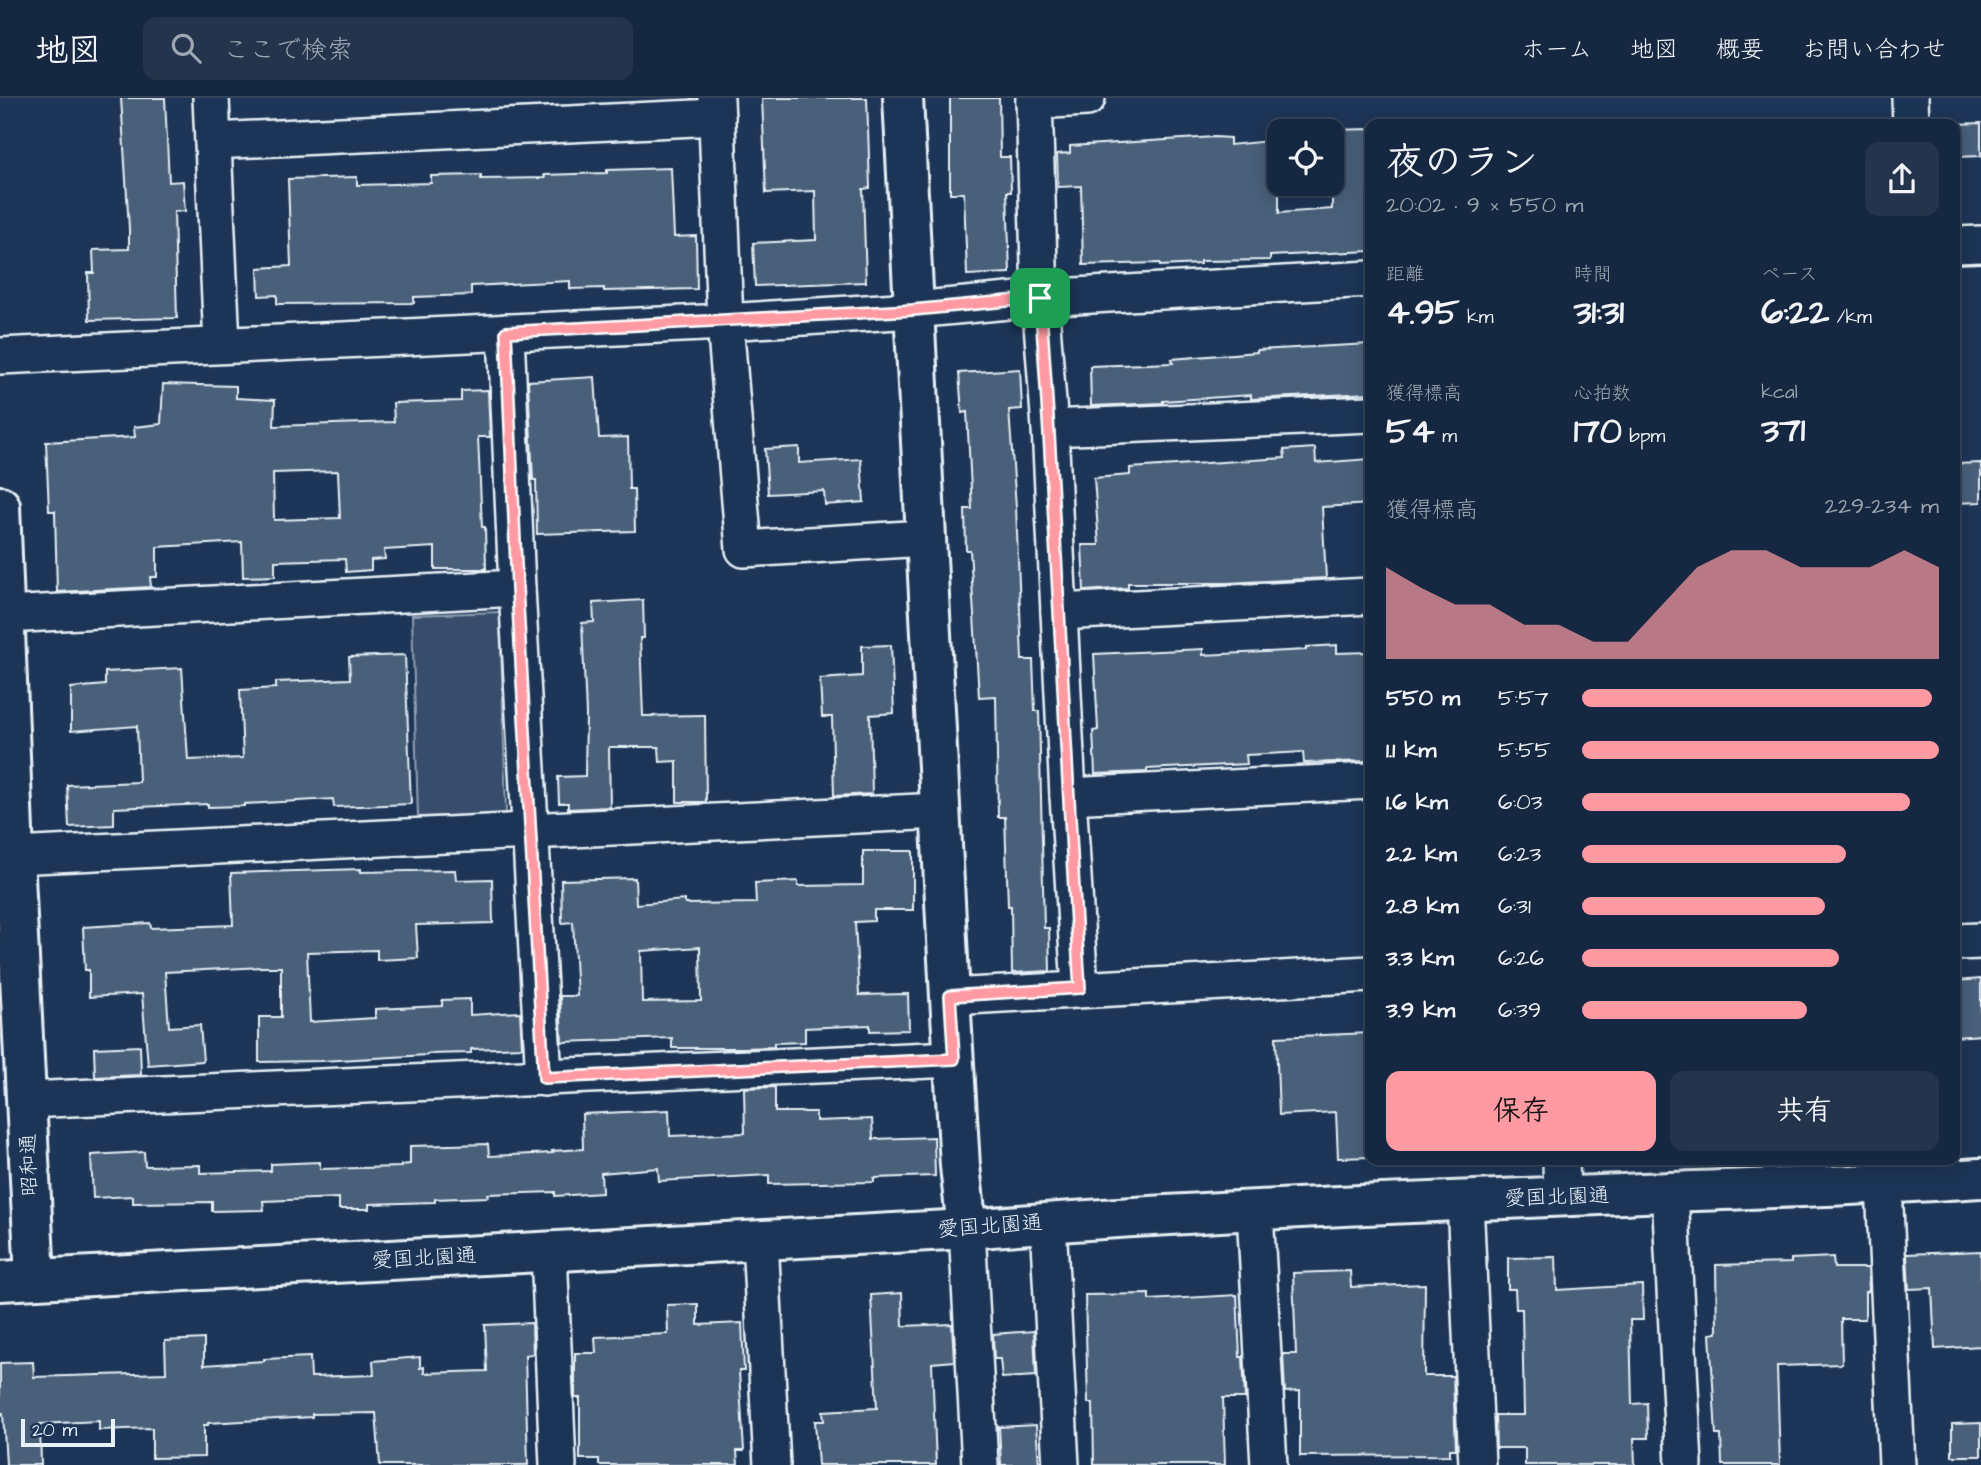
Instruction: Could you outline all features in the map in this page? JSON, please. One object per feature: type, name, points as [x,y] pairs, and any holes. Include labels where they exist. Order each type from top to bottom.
[{"type":"street","points":[[211,98],[222,345]]},
{"type":"street","points":[[903,98],[950,996],[980,1465]]},
{"type":"street","points":[[1080,988],[1040,298],[1034,99],[1087,98]]},
{"type":"street","points":[[1910,98],[1911,119]]},
{"type":"street","points":[[213,141],[717,107],[725,322],[744,550],[925,538]]},
{"type":"street","points":[[1960,245],[1981,244]]},
{"type":"street","points":[[0,356],[725,322],[913,310],[1040,298],[1365,279]]},
{"type":"street","points":[[506,332],[544,1078]]},
{"type":"street","points":[[1049,428],[1365,414]]},
{"type":"street","name":"昭和通","points":[[0,506],[26,1100],[18,1280]]},
{"type":"street","points":[[5,615],[517,588]]},
{"type":"street","points":[[1059,612],[1365,596]]},
{"type":"street","points":[[1068,796],[1365,781]]},
{"type":"street","points":[[15,856],[940,811]]},
{"type":"street","points":[[1960,942],[1981,941]]},
{"type":"street","points":[[950,996],[1365,974]]},
{"type":"street","points":[[26,1100],[954,1059]]},
{"type":"street","name":"愛国北園通","points":[[18,1280],[1465,1200],[1562,1179],[1670,1192],[1884,1185],[1981,1178]]},
{"type":"street","points":[[1884,1185],[1897,1465]]},
{"type":"street","points":[[1670,1192],[1684,1465]]},
{"type":"street","points":[[1465,1200],[1477,1465]]},
{"type":"street","points":[[1255,1211],[1269,1465]]},
{"type":"street","points":[[1048,1222],[1061,1465]]},
{"type":"street","points":[[760,1240],[772,1465]]},
{"type":"street","points":[[549,1251],[558,1465]]},
{"type":"shaded area","points":[[500,612],[506,814],[418,817],[412,615]]},
{"type":"building","points":[[121,98],[165,98],[169,182],[183,181],[185,211],[174,212],[177,318],[89,320],[88,273],[94,273],[93,250],[129,249]]},
{"type":"building","points":[[762,98],[867,98],[870,188],[863,189],[866,282],[755,286],[753,243],[816,240],[815,191],[766,193]]},
{"type":"building","points":[[950,98],[999,98],[1000,157],[1010,157],[1011,192],[1007,192],[1010,273],[967,275],[964,193],[950,193]]},
{"type":"building","points":[[1981,123],[1981,156],[1960,157],[1960,124]]},
{"type":"building","points":[[1365,129],[1365,251],[1270,256],[1270,260],[1200,261],[1200,264],[1160,266],[1160,263],[1083,265],[1081,186],[1058,187],[1057,154],[1070,153],[1070,146],[1215,137],[1230,138],[1230,145],[1267,141],[1267,196],[1279,196],[1279,213],[1332,209],[1332,196],[1344,196],[1344,130]]},
{"type":"building","points":[[671,168],[674,237],[696,236],[697,289],[570,289],[570,281],[471,286],[471,295],[414,297],[414,303],[277,304],[277,295],[259,296],[258,268],[291,266],[288,179],[357,177],[357,185],[431,183],[431,176],[481,175],[481,179],[545,178],[544,175]]},
{"type":"building","points":[[1365,344],[1365,393],[1251,399],[1251,395],[1091,406],[1090,366],[1173,363],[1172,359],[1257,350]]},
{"type":"building","points":[[1020,369],[1022,409],[1009,410],[1022,660],[1033,660],[1035,711],[1039,711],[1044,928],[1049,928],[1050,971],[1012,973],[1005,817],[998,817],[996,696],[979,697],[970,550],[966,550],[965,509],[972,509],[967,412],[962,413],[959,373]]},
{"type":"building","points":[[595,377],[599,438],[628,437],[629,489],[634,489],[635,531],[537,534],[536,480],[533,480],[528,381]]},
{"type":"building","points":[[163,384],[236,386],[236,398],[275,400],[274,426],[394,422],[393,403],[461,401],[461,391],[488,390],[490,437],[478,437],[486,569],[435,569],[435,547],[384,550],[385,559],[371,560],[371,570],[346,572],[345,559],[275,561],[275,576],[243,577],[242,542],[157,547],[157,577],[150,577],[151,587],[57,592],[55,511],[49,511],[46,442],[135,437],[134,427],[161,424]],"holes":[[[338,471],[340,518],[274,520],[273,473]]]},
{"type":"building","points":[[799,447],[799,463],[861,459],[864,502],[825,505],[824,491],[768,494],[765,449]]},
{"type":"building","points":[[1315,448],[1316,463],[1365,459],[1365,504],[1322,507],[1326,578],[1227,583],[1128,583],[1128,588],[1084,591],[1082,545],[1099,545],[1094,478],[1130,475],[1130,468],[1285,458],[1284,450]]},
{"type":"building","points":[[1981,463],[1981,502],[1960,503],[1960,464]]},
{"type":"building","points":[[643,600],[644,638],[640,638],[643,716],[705,715],[706,802],[677,802],[677,761],[660,762],[659,747],[609,747],[610,807],[568,809],[568,803],[559,803],[558,777],[585,776],[586,714],[582,623],[594,622],[593,603]]},
{"type":"building","points":[[891,645],[894,713],[870,715],[872,794],[834,796],[832,717],[822,717],[820,679],[862,676],[862,646]]},
{"type":"building","points":[[1337,645],[1337,653],[1365,652],[1365,761],[1304,763],[1303,752],[1246,755],[1247,764],[1095,774],[1093,731],[1098,730],[1094,654],[1203,649],[1203,655],[1306,650],[1306,647]]},
{"type":"building","points":[[405,655],[411,804],[334,807],[333,799],[244,806],[208,807],[208,804],[114,808],[114,825],[69,827],[67,785],[139,782],[137,726],[71,731],[71,688],[105,685],[105,672],[182,668],[188,760],[243,758],[240,690],[276,688],[276,682],[350,679],[349,657]]},
{"type":"building","points":[[863,851],[913,851],[913,910],[874,910],[874,921],[855,922],[859,995],[908,994],[909,1030],[870,1031],[870,1025],[805,1028],[805,1042],[774,1043],[774,1047],[672,1048],[672,1038],[562,1042],[560,996],[577,996],[573,922],[562,923],[561,880],[635,878],[636,904],[685,900],[685,904],[756,903],[755,883],[798,881],[798,886],[863,885]],"holes":[[[700,947],[701,1001],[642,1002],[641,951]]]},
{"type":"building","points":[[361,869],[361,872],[455,870],[456,880],[492,879],[493,923],[416,925],[418,958],[377,960],[377,950],[307,952],[310,1022],[375,1018],[375,1009],[442,1006],[442,1000],[470,999],[470,1015],[520,1012],[522,1047],[471,1049],[471,1053],[259,1062],[259,1017],[281,1017],[281,967],[263,967],[165,972],[169,1027],[200,1025],[203,1061],[148,1065],[142,994],[89,997],[89,970],[85,970],[83,927],[150,923],[151,928],[233,925],[231,873]]},
{"type":"building","points":[[1981,979],[1981,1035],[1960,1037],[1960,981]]},
{"type":"building","points":[[1365,1033],[1365,1157],[1338,1158],[1336,1112],[1279,1115],[1276,1037]]},
{"type":"building","points":[[140,1046],[141,1075],[95,1077],[94,1048]]},
{"type":"building","points":[[775,1087],[775,1112],[816,1112],[816,1121],[872,1119],[873,1139],[934,1137],[935,1176],[874,1178],[874,1182],[769,1184],[769,1175],[659,1181],[658,1168],[601,1173],[602,1193],[555,1196],[555,1192],[488,1194],[488,1197],[435,1199],[435,1202],[369,1204],[369,1209],[339,1209],[339,1198],[263,1201],[264,1210],[212,1211],[212,1202],[133,1203],[133,1196],[93,1198],[91,1155],[144,1152],[145,1166],[200,1165],[200,1173],[271,1171],[271,1164],[320,1162],[320,1169],[401,1167],[410,1164],[410,1146],[488,1144],[489,1156],[553,1153],[552,1151],[583,1149],[582,1114],[669,1110],[670,1136],[745,1133],[744,1088]]},
{"type":"building","points":[[1981,1251],[1981,1346],[1935,1349],[1932,1288],[1909,1289],[1907,1254]]},
{"type":"building","points":[[1556,1257],[1557,1290],[1642,1285],[1643,1320],[1630,1320],[1632,1404],[1647,1403],[1648,1438],[1634,1438],[1635,1465],[1525,1465],[1525,1448],[1496,1448],[1495,1415],[1524,1415],[1522,1309],[1516,1309],[1515,1289],[1508,1289],[1508,1258]]},
{"type":"building","points":[[1833,1257],[1834,1268],[1868,1268],[1869,1291],[1865,1292],[1865,1319],[1841,1319],[1842,1364],[1777,1366],[1780,1465],[1722,1465],[1721,1435],[1716,1435],[1710,1334],[1717,1333],[1716,1265],[1791,1263],[1791,1259]]},
{"type":"building","points":[[1350,1271],[1351,1287],[1425,1284],[1424,1376],[1453,1376],[1456,1449],[1450,1449],[1450,1455],[1300,1456],[1300,1391],[1285,1392],[1283,1354],[1296,1354],[1293,1273]]},
{"type":"building","points":[[902,1293],[903,1326],[952,1324],[954,1361],[932,1363],[936,1465],[818,1465],[815,1421],[824,1421],[823,1411],[877,1408],[871,1295]]},
{"type":"building","points":[[1149,1294],[1149,1300],[1237,1295],[1245,1398],[1223,1398],[1225,1465],[1094,1465],[1093,1403],[1088,1403],[1085,1295]]},
{"type":"building","points":[[698,1304],[698,1325],[742,1323],[744,1371],[739,1371],[744,1451],[737,1451],[738,1465],[599,1465],[599,1459],[580,1459],[580,1398],[575,1398],[575,1353],[596,1353],[595,1337],[668,1334],[667,1305]]},
{"type":"building","points":[[532,1323],[533,1354],[525,1355],[528,1465],[380,1465],[376,1413],[312,1414],[312,1417],[208,1423],[204,1425],[204,1457],[152,1458],[152,1428],[99,1430],[99,1421],[40,1424],[41,1465],[6,1465],[3,1413],[0,1413],[0,1363],[33,1362],[34,1377],[166,1373],[165,1341],[204,1339],[204,1365],[310,1357],[311,1377],[374,1375],[373,1361],[420,1357],[420,1368],[424,1367],[424,1373],[487,1371],[485,1325]]},
{"type":"building","points":[[1034,1331],[1036,1376],[1002,1378],[1000,1359],[994,1359],[993,1334]]},
{"type":"building","points":[[1981,1423],[1981,1456],[1952,1456],[1952,1424]]},
{"type":"building","points":[[1036,1425],[1039,1465],[1001,1465],[999,1427]]},
{"type":"route","points":[[1040,298],[1080,988],[950,996],[954,1059],[544,1078],[506,332],[725,322],[913,310],[1040,298]]}]
